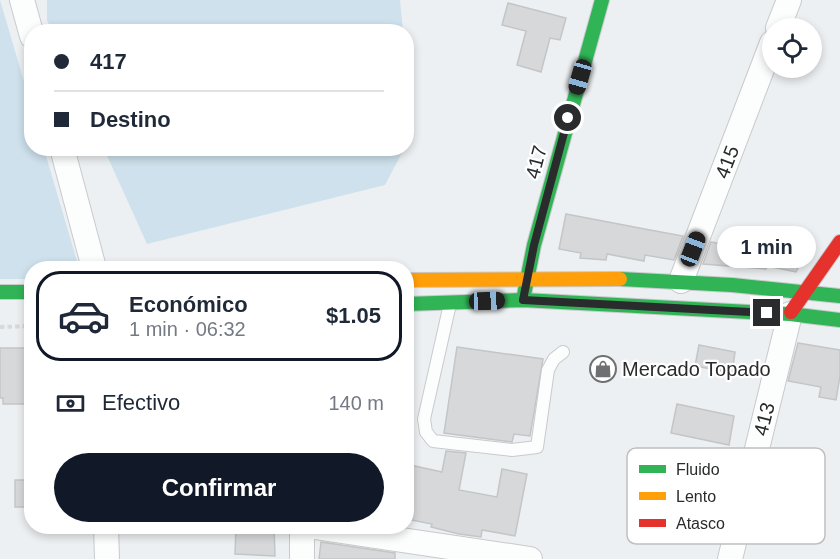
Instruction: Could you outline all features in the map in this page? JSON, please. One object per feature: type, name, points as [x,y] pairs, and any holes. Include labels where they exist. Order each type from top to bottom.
[{"type":"main road","name":"417","points":[[523,300],[526,277],[602,0]]},
{"type":"main road","points":[[790,314],[840,242]]},
{"type":"main road","points":[[414,280],[526,277],[681,281],[840,296]]},
{"type":"main road","points":[[0,292],[24,292]]},
{"type":"main road","points":[[414,304],[523,300],[790,314],[840,320]]},
{"type":"street","points":[[22,0],[29,24]]},
{"type":"street","points":[[782,18],[789,0]]},
{"type":"street","name":"415","points":[[681,281],[762,69]]},
{"type":"street","points":[[64,156],[92,261]]},
{"type":"street","name":"413","points":[[757,448],[790,314]]},
{"type":"street","points":[[106,534],[107,559]]},
{"type":"street","points":[[302,559],[303,534]]},
{"type":"street","points":[[362,534],[530,559]]},
{"type":"street","name":"413","points":[[730,559],[734,544]]},
{"type":"lane","points":[[450,302],[424,419],[426,432],[434,441],[512,450],[537,447],[548,370],[554,359],[563,352]]},
{"type":"path","points":[[0,327],[24,326]]},
{"type":"shaded area","points":[[0,0],[24,81],[24,156],[46,156],[77,261],[24,261],[24,279],[0,279]]},
{"type":"shaded area","points":[[47,0],[400,0],[402,24],[49,24]]},
{"type":"shaded area","points":[[107,156],[400,156],[385,185],[147,244]]},
{"type":"building","points":[[508,3],[566,18],[560,40],[550,38],[541,72],[517,65],[526,31],[502,25]]},
{"type":"building","points":[[566,214],[683,236],[674,260],[645,255],[644,261],[607,254],[606,260],[580,258],[581,253],[559,249]]},
{"type":"building","points":[[711,242],[775,253],[777,246],[807,251],[796,272],[767,266],[766,269],[703,264]]},
{"type":"building","points":[[798,343],[840,350],[840,376],[836,400],[819,397],[821,387],[788,381]]},
{"type":"building","points":[[699,345],[735,352],[732,373],[695,366]]},
{"type":"building","points":[[457,347],[543,359],[530,436],[514,434],[512,442],[444,433]]},
{"type":"building","points":[[0,348],[24,348],[24,404],[3,404],[3,398],[0,398]]},
{"type":"building","points":[[677,404],[734,416],[729,445],[671,433]]},
{"type":"building","points":[[446,451],[466,453],[459,490],[497,497],[502,469],[527,474],[515,536],[482,530],[481,537],[459,534],[431,527],[432,524],[414,521],[414,466],[442,472]]},
{"type":"building","points":[[15,480],[24,480],[24,507],[15,507]]},
{"type":"building","points":[[236,534],[274,534],[275,556],[235,554]]},
{"type":"building","points":[[321,542],[395,553],[395,559],[319,559]]},
{"type":"traffic: fast","points":[[523,300],[534,245],[602,0]]},
{"type":"traffic: fast","points":[[620,279],[732,285],[840,296]]},
{"type":"traffic: fast","points":[[0,292],[24,292]]},
{"type":"traffic: fast","points":[[414,304],[523,300],[790,314],[840,320]]},
{"type":"traffic: slow","points":[[414,280],[620,279]]},
{"type":"traffic: jam","points":[[791,312],[840,242]]},
{"type":"place","name":"Mercado Topado","points":[[603,369]]},
{"type":"route","points":[[568,118],[526,277],[523,300],[767,313]]}]
